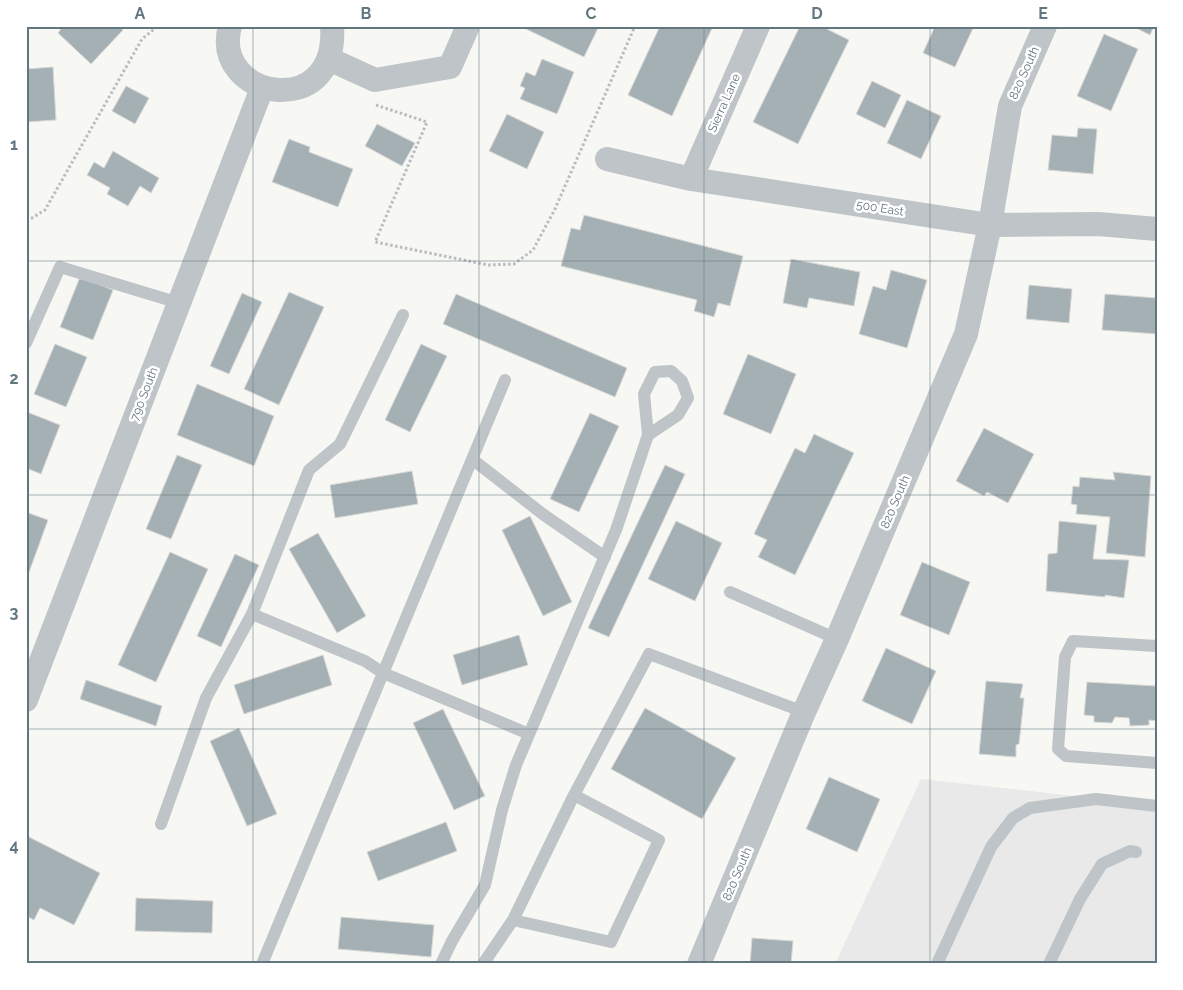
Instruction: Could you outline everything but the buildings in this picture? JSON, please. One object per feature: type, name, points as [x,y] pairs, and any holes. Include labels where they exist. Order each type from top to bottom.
[{"type":"street","points":[[230,26],[228,33],[229,50],[235,66],[246,79],[262,88],[276,91],[291,90],[304,85],[315,78],[323,69],[329,58],[333,43],[332,26]]},
{"type":"street","points":[[329,58],[374,80],[450,67],[468,26]]},
{"type":"street","name":"Sierra Lane","points":[[691,179],[758,26]]},
{"type":"street","name":"820 South","points":[[700,964],[804,712],[837,639],[966,334],[990,225],[1010,106],[1045,26]]},
{"type":"street","name":"790 South","points":[[26,700],[262,88]]},
{"type":"street","name":"500 East","points":[[607,159],[691,179],[990,225],[1098,224],[1157,229]]},
{"type":"lane","points":[[26,343],[60,267],[178,303]]},
{"type":"lane","points":[[161,824],[206,698],[252,614],[309,470],[340,444],[403,315]]},
{"type":"lane","points":[[441,964],[452,941],[485,885],[505,801],[516,765],[616,530],[648,435],[644,394],[655,372],[671,371],[682,381],[688,398],[678,415],[648,435]]},
{"type":"lane","points":[[262,964],[505,380]]},
{"type":"lane","points":[[472,459],[544,515],[605,557]]},
{"type":"lane","points":[[730,592],[837,639]]},
{"type":"lane","points":[[252,614],[365,660],[383,673],[529,734]]},
{"type":"lane","points":[[1157,646],[1073,641],[1065,657],[1058,749],[1066,756],[1157,764]]},
{"type":"lane","points":[[483,964],[512,920],[574,794],[649,654],[804,712]]},
{"type":"lane","points":[[512,920],[611,942],[659,840],[574,794]]},
{"type":"lane","points":[[937,964],[991,847],[1013,818],[1030,808],[1096,800],[1157,806]]},
{"type":"lane","points":[[1049,964],[1080,900],[1102,864],[1130,851],[1136,852]]},
{"type":"path","points":[[26,217],[32,218],[45,210],[142,38],[158,26]]},
{"type":"path","points":[[375,105],[427,122],[375,242],[488,265],[514,264],[533,250],[555,209],[635,26]]},
{"type":"shaded area","points":[[921,779],[1157,805],[1157,964],[835,964]]}]
